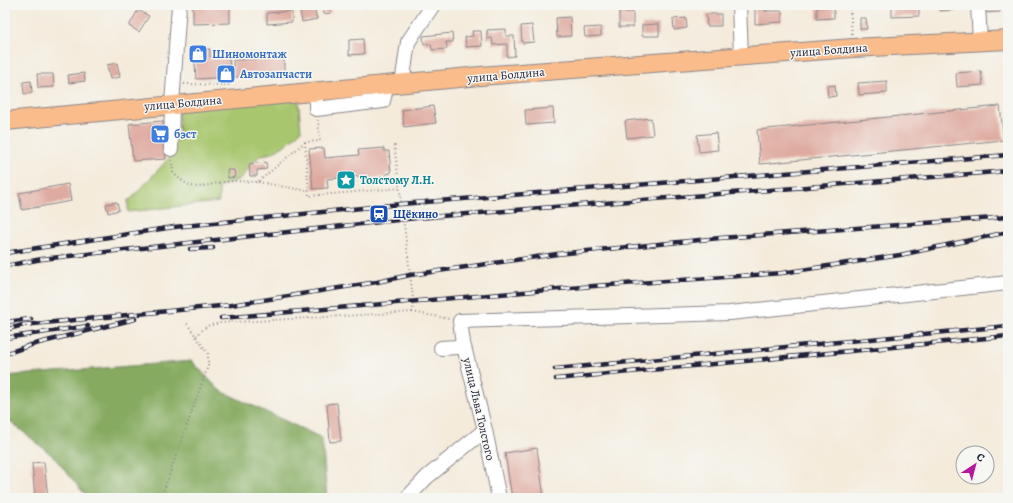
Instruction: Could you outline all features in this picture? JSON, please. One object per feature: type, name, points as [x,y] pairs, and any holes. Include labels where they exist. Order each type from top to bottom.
[{"type":"main road","name":"улица Болдина","points":[[5,121],[172,104],[316,100],[394,84],[741,56],[980,40],[1008,40]]},
{"type":"street","points":[[171,149],[172,104],[179,5]]},
{"type":"street","points":[[394,84],[408,42],[433,5]]},
{"type":"street","points":[[739,5],[741,56]]},
{"type":"street","points":[[978,5],[980,40]]},
{"type":"street","points":[[460,320],[730,313],[1008,283]]},
{"type":"street","name":"улица Льва Толстого","points":[[460,320],[499,498]]},
{"type":"street","points":[[441,348],[458,347],[464,343]]},
{"type":"street","points":[[407,498],[426,477],[485,430]]},
{"type":"path","points":[[850,5],[853,48]]},
{"type":"path","points":[[258,182],[305,142],[320,141],[316,100]]},
{"type":"path","points":[[305,142],[309,196],[399,188]]},
{"type":"path","points":[[394,143],[413,302],[412,312]]},
{"type":"path","points":[[171,149],[173,173],[184,182],[192,186],[202,188],[224,182],[258,182],[308,190]]},
{"type":"path","points":[[196,336],[207,326],[220,323],[412,312],[460,320]]},
{"type":"path","points":[[161,498],[208,366],[208,354],[186,322]]},
{"type":"green space","points":[[298,95],[301,131],[272,153],[260,155],[240,179],[219,187],[219,202],[128,212],[128,200],[131,199],[170,157],[167,139],[179,135],[178,107]]},
{"type":"green space","points":[[192,361],[219,390],[322,438],[327,498],[88,498],[53,456],[5,417],[5,376]]},
{"type":"building","points":[[193,5],[230,5],[230,23],[193,24]]},
{"type":"building","points":[[322,5],[330,5],[331,13],[324,14]]},
{"type":"building","points":[[755,5],[765,5],[765,11],[782,11],[782,22],[755,24]]},
{"type":"building","points":[[892,5],[919,5],[919,16],[892,17]]},
{"type":"building","points":[[940,5],[955,5],[955,10],[940,11]]},
{"type":"building","points":[[982,5],[1000,5],[1000,12],[983,13]]},
{"type":"building","points":[[817,7],[834,7],[834,18],[817,19]]},
{"type":"building","points":[[314,8],[317,19],[302,22],[300,11]]},
{"type":"building","points":[[138,10],[149,16],[139,32],[129,26]]},
{"type":"building","points":[[292,11],[292,22],[267,24],[267,13]]},
{"type":"building","points":[[619,12],[633,12],[633,27],[619,27]]},
{"type":"building","points":[[706,14],[721,14],[721,26],[707,26]]},
{"type":"building","points":[[570,17],[571,36],[557,37],[556,18]]},
{"type":"building","points":[[686,18],[687,28],[674,30],[673,19]]},
{"type":"building","points":[[860,18],[866,18],[867,29],[860,29]]},
{"type":"building","points":[[659,24],[659,36],[642,36],[642,25]]},
{"type":"building","points":[[532,25],[534,42],[522,43],[521,26]]},
{"type":"building","points":[[601,27],[601,36],[585,37],[584,28]]},
{"type":"building","points":[[506,29],[506,36],[514,36],[515,56],[507,57],[507,44],[493,45],[492,38],[487,39],[487,30]]},
{"type":"building","points":[[472,31],[481,31],[482,46],[466,47],[465,37],[473,36]]},
{"type":"building","points":[[452,33],[453,42],[446,42],[447,49],[432,50],[431,44],[424,44],[423,36]]},
{"type":"building","points":[[363,39],[364,54],[349,55],[349,40]]},
{"type":"building","points":[[210,49],[210,57],[229,56],[230,77],[196,79],[194,50]]},
{"type":"building","points":[[284,58],[284,76],[234,77],[233,60]]},
{"type":"building","points":[[117,63],[120,77],[110,79],[107,65]]},
{"type":"building","points":[[981,71],[983,85],[957,87],[956,73]]},
{"type":"building","points":[[84,73],[85,81],[69,83],[68,75]]},
{"type":"building","points":[[37,74],[53,74],[54,87],[38,88]]},
{"type":"building","points":[[31,81],[32,93],[24,94],[23,82]]},
{"type":"building","points":[[887,81],[887,93],[859,95],[858,83]]},
{"type":"building","points":[[835,85],[836,96],[828,97],[827,86]]},
{"type":"building","points":[[433,106],[436,123],[404,127],[402,110]]},
{"type":"building","points":[[1000,106],[1004,140],[760,164],[757,130]]},
{"type":"building","points":[[553,108],[554,123],[526,125],[525,110]]},
{"type":"building","points":[[651,118],[653,135],[627,138],[625,121]]},
{"type":"building","points":[[163,121],[166,159],[133,161],[129,124]]},
{"type":"building","points":[[716,133],[718,150],[699,152],[697,135]]},
{"type":"building","name":"Щёкино","points":[[324,148],[325,158],[359,155],[358,150],[384,148],[384,151],[389,151],[391,173],[386,174],[386,177],[361,179],[361,176],[327,179],[328,188],[313,189],[309,149]]},
{"type":"building","points":[[266,162],[267,169],[257,170],[257,176],[250,176],[249,164]]},
{"type":"building","points":[[227,170],[234,170],[235,177],[228,178]]},
{"type":"building","points":[[68,184],[71,201],[22,210],[19,193]]},
{"type":"building","points":[[117,202],[119,210],[108,213],[106,204]]},
{"type":"building","points":[[337,403],[341,441],[330,442],[327,404]]},
{"type":"building","points":[[537,448],[544,498],[512,498],[505,453]]},
{"type":"building","points":[[44,462],[48,498],[35,498],[32,463]]},
{"type":"railway","points":[[5,253],[174,227],[401,204],[1008,155]]},
{"type":"railway","points":[[5,266],[42,259],[416,218],[1008,171]]},
{"type":"railway","points":[[5,330],[23,325],[231,305],[377,282],[410,275],[557,254],[720,238],[1008,217]]},
{"type":"railway","points":[[221,318],[594,286],[782,273],[900,255],[1008,232]]},
{"type":"railway","points":[[190,249],[213,248]]},
{"type":"railway","points":[[5,322],[31,319]]},
{"type":"railway","points":[[5,354],[31,345],[135,319]]},
{"type":"railway","points":[[5,338],[88,326]]},
{"type":"railway","points":[[555,369],[1008,326]]},
{"type":"railway","points":[[556,379],[1008,336]]},
{"type":"place","name":"Шиномонтаж","points":[[198,54]]},
{"type":"place","name":"Автозапчасти","points":[[226,74]]},
{"type":"place","name":"бэст","points":[[160,134]]},
{"type":"place","name":"Толстому Л.Н.","points":[[346,180]]},
{"type":"place","name":"Щёкино","points":[[379,214]]}]
